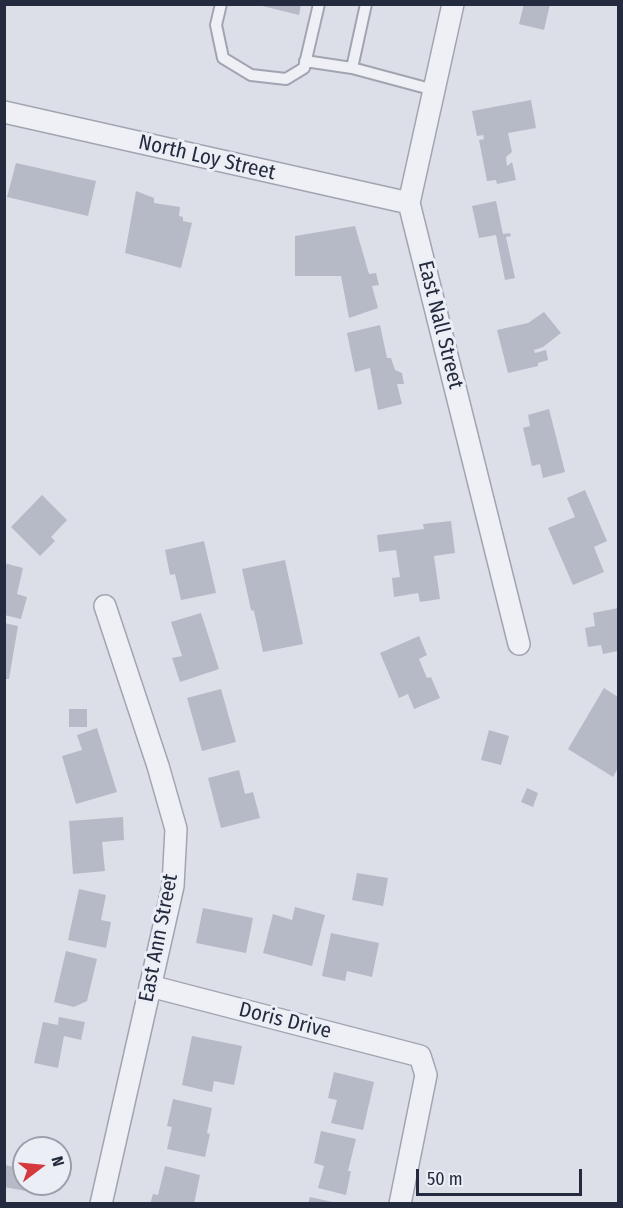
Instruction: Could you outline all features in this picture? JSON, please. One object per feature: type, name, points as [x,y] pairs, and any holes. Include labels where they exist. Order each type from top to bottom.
[{"type":"street","name":"East Nall Street","points":[[453,4],[410,203],[519,645]]},
{"type":"street","name":"North Loy Street","points":[[4,112],[410,203]]},
{"type":"street","name":"East Ann Street","points":[[101,1203],[172,886],[176,829],[158,766],[105,606]]},
{"type":"street","name":"Doris Drive","points":[[150,986],[420,1056],[426,1075],[400,1203]]},
{"type":"lane","points":[[221,4],[216,25],[223,58],[251,75],[286,79],[304,68],[319,4]]},
{"type":"lane","points":[[352,68],[366,4]]},
{"type":"lane","points":[[305,61],[352,68],[434,90]]},
{"type":"building","points":[[254,4],[301,4],[299,15]]},
{"type":"building","points":[[524,4],[550,4],[544,30],[519,24]]},
{"type":"building","points":[[531,100],[536,128],[508,133],[512,152],[506,157],[507,166],[512,162],[516,180],[497,184],[496,180],[487,181],[479,140],[484,139],[483,135],[477,136],[472,111]]},
{"type":"building","points":[[16,163],[96,181],[88,216],[7,197]]},
{"type":"building","points":[[136,191],[154,198],[154,203],[180,207],[179,216],[183,217],[183,221],[192,223],[181,268],[125,253]]},
{"type":"building","points":[[496,201],[503,234],[510,233],[511,236],[506,237],[515,278],[505,280],[496,235],[479,238],[472,206]]},
{"type":"building","points":[[355,226],[369,274],[376,273],[379,285],[372,286],[378,308],[349,318],[341,276],[295,276],[295,236]]},
{"type":"building","points":[[544,312],[561,333],[543,347],[534,350],[535,353],[546,350],[548,360],[538,363],[538,366],[508,373],[497,330],[528,323]]},
{"type":"building","points":[[380,325],[387,358],[391,358],[395,370],[402,373],[404,384],[397,384],[402,404],[378,410],[370,368],[355,372],[347,333]]},
{"type":"building","points":[[549,409],[565,472],[543,478],[540,464],[532,466],[523,428],[530,426],[528,415]]},
{"type":"building","points":[[585,490],[607,541],[594,547],[604,572],[573,585],[548,528],[575,517],[567,498]]},
{"type":"building","points":[[42,495],[67,520],[51,537],[55,541],[40,556],[11,527]]},
{"type":"building","points":[[451,521],[455,553],[434,556],[440,599],[420,602],[418,593],[394,597],[392,578],[400,577],[396,550],[379,552],[377,535],[424,529],[423,524]]},
{"type":"building","points":[[204,541],[216,593],[181,600],[175,574],[170,575],[165,550]]},
{"type":"building","points":[[285,560],[303,644],[263,652],[242,569]]},
{"type":"building","points":[[4,563],[23,568],[17,594],[27,597],[21,619],[4,615]]},
{"type":"building","points":[[618,608],[618,651],[603,654],[601,645],[588,647],[585,628],[595,626],[593,613]]},
{"type":"building","points":[[201,613],[219,669],[180,682],[172,658],[182,656],[171,622]]},
{"type":"building","points":[[4,623],[18,626],[9,679],[4,679]]},
{"type":"building","points":[[419,636],[427,655],[419,659],[427,678],[431,677],[440,698],[414,709],[408,694],[399,698],[380,653]]},
{"type":"building","points":[[604,688],[618,697],[618,768],[613,777],[568,749]]},
{"type":"building","points":[[221,689],[236,742],[202,751],[187,698]]},
{"type":"building","points":[[69,709],[87,709],[87,727],[69,727]]},
{"type":"building","points":[[97,728],[117,792],[76,804],[62,756],[82,750],[77,735]]},
{"type":"building","points":[[489,730],[509,736],[501,765],[481,760]]},
{"type":"building","points":[[239,770],[245,794],[253,792],[260,818],[221,828],[208,778]]},
{"type":"building","points":[[527,788],[538,793],[533,807],[521,802]]},
{"type":"building","points":[[123,817],[124,840],[102,842],[105,871],[73,874],[69,821]]},
{"type":"building","points":[[357,873],[388,878],[383,906],[352,900]]},
{"type":"building","points":[[79,889],[106,895],[101,920],[111,922],[106,948],[68,940]]},
{"type":"building","points":[[295,907],[325,915],[312,966],[263,953],[273,914],[292,920]]},
{"type":"building","points":[[203,908],[253,918],[246,953],[196,943]]},
{"type":"building","points":[[331,933],[379,943],[372,977],[347,971],[345,981],[322,976]]},
{"type":"building","points":[[66,951],[97,959],[87,1001],[74,1007],[54,1002]]},
{"type":"building","points":[[59,1017],[85,1022],[81,1040],[64,1036],[58,1068],[34,1063],[43,1022],[58,1025]]},
{"type":"building","points":[[192,1036],[242,1046],[234,1085],[214,1081],[212,1092],[182,1085]]},
{"type":"building","points":[[334,1072],[374,1082],[363,1130],[331,1123],[337,1100],[328,1098]]},
{"type":"building","points":[[173,1099],[212,1108],[205,1157],[167,1149],[172,1127],[167,1126]]},
{"type":"building","points":[[321,1131],[356,1139],[348,1171],[351,1171],[346,1195],[318,1188],[324,1166],[314,1163]]},
{"type":"building","points":[[4,1165],[12,1166],[12,1188],[4,1187]]},
{"type":"building","points":[[165,1166],[200,1175],[194,1204],[150,1204],[153,1194],[158,1195]]},
{"type":"building","points":[[310,1197],[337,1203],[337,1204],[308,1204]]}]
